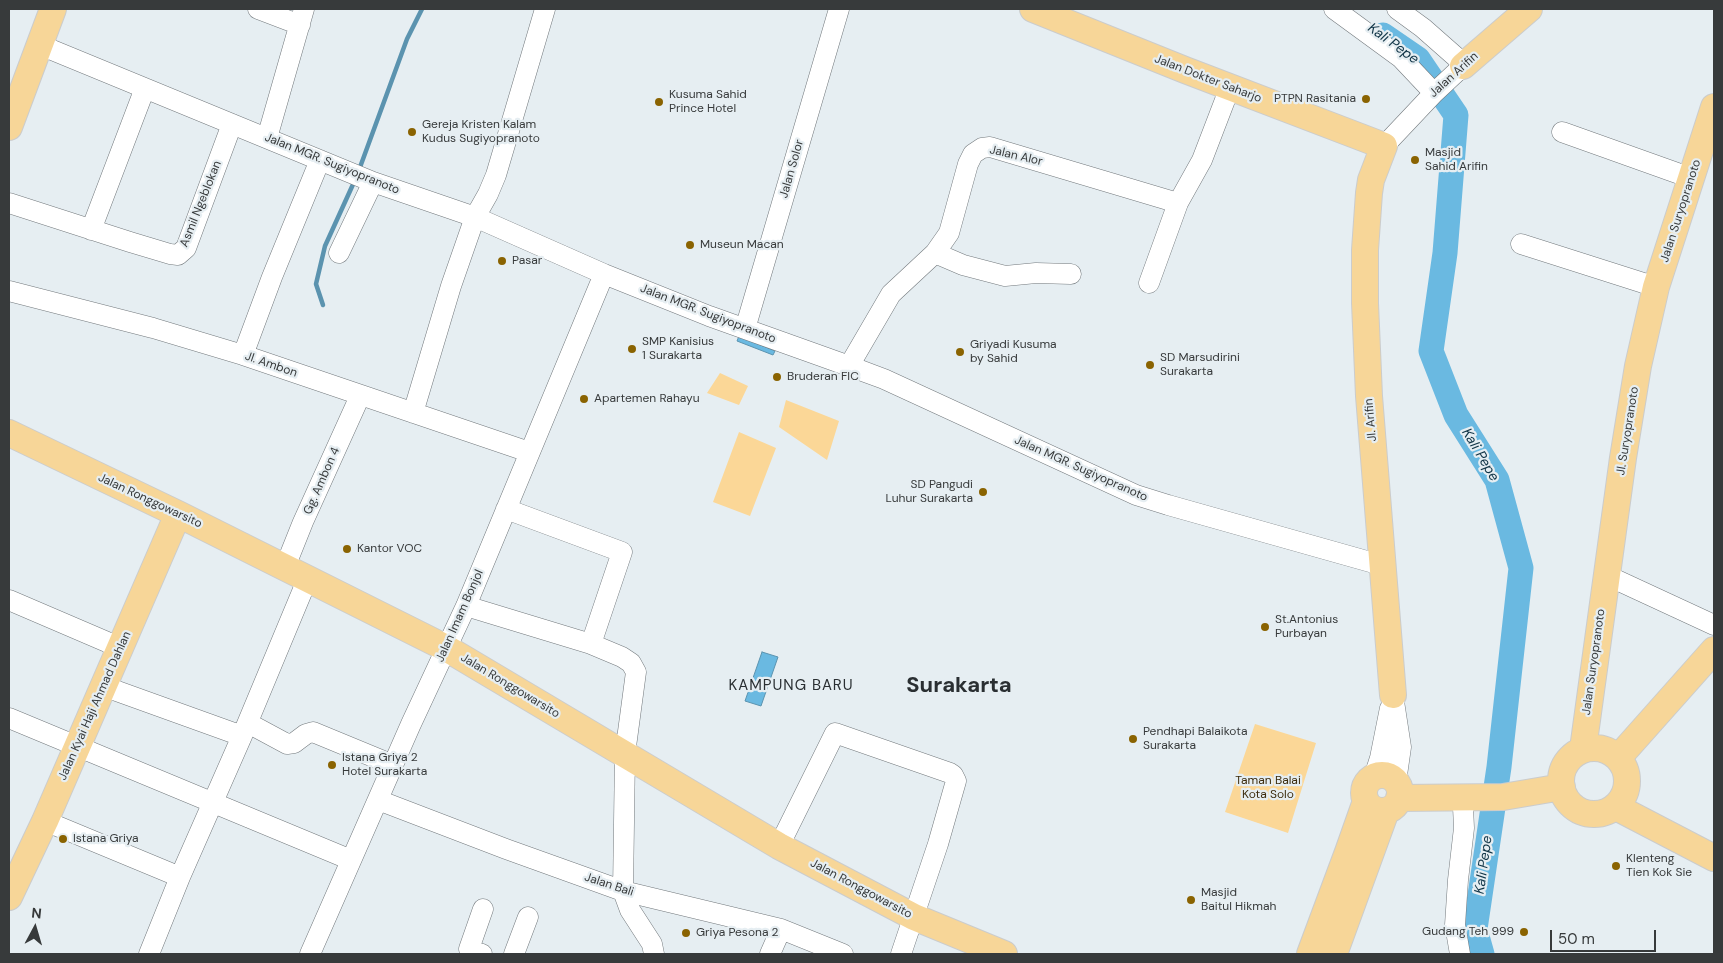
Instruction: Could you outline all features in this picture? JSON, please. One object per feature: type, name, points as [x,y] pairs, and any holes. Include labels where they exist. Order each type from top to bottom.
[{"type":"main road","points":[[9,127],[53,9]]},
{"type":"main road","name":"Jalan Dokter Saharjo","points":[[1033,9],[1230,88],[1384,146]]},
{"type":"main road","name":"Jalan Arifin","points":[[1464,66],[1529,9]]},
{"type":"main road","name":"Jalan Suryopranoto","points":[[1656,287],[1714,107]]},
{"type":"main road","name":"Jl. Arifin","points":[[1384,146],[1371,180],[1369,193],[1365,250],[1365,302],[1369,396],[1381,565],[1393,695]]},
{"type":"main road","name":"Jl. Suryopranoto","points":[[1606,575],[1638,366],[1656,287]]},
{"type":"main road","name":"Jalan Ronggowarsito","points":[[9,433],[178,514],[446,648],[779,846],[914,917],[1004,954]]},
{"type":"main road","name":"Jalan Kyai Haji Ahmad Dahlan","points":[[9,897],[45,821],[178,514]]},
{"type":"main road","name":"Jalan Suryopranoto","points":[[1583,749],[1606,575]]},
{"type":"main road","points":[[1618,758],[1714,650]]},
{"type":"main road","points":[[1583,749],[1602,749],[1618,758],[1624,767],[1627,789],[1623,799],[1616,807],[1607,812],[1588,814],[1578,810],[1565,796],[1562,782],[1569,761],[1583,749]]},
{"type":"main road","points":[[1387,793],[1452,796],[1562,782]]},
{"type":"main road","points":[[1310,954],[1348,852],[1387,793]]},
{"type":"main road","points":[[1334,954],[1387,793]]},
{"type":"main road","points":[[1616,807],[1714,858]]},
{"type":"street","points":[[258,9],[302,17],[267,138]]},
{"type":"street","points":[[413,413],[450,286],[475,216],[496,175],[545,9]]},
{"type":"street","name":"Jalan Solor","points":[[745,329],[839,9]]},
{"type":"street","points":[[1334,9],[1401,58],[1436,92]]},
{"type":"street","points":[[1396,9],[1423,28],[1464,66]]},
{"type":"street","name":"Jalan MGR. Sugiyopranoto","points":[[40,45],[367,179],[475,216],[604,274],[745,329],[884,379],[1136,495],[1381,565]]},
{"type":"street","name":"Jalan Arifin","points":[[1384,146],[1464,66]]},
{"type":"street","points":[[92,230],[144,88]]},
{"type":"street","points":[[1149,283],[1178,203],[1202,160],[1230,88]]},
{"type":"street","name":"Asmil Ngeblokan","points":[[9,203],[170,254],[181,253],[186,248],[232,124]]},
{"type":"street","points":[[1562,132],[1691,178]]},
{"type":"street","name":"Jalan Alor","points":[[849,366],[891,294],[935,253],[949,233],[968,164],[973,154],[982,148],[990,147],[1006,151],[1178,203]]},
{"type":"street","points":[[242,356],[320,160]]},
{"type":"street","points":[[339,253],[367,179]]},
{"type":"street","points":[[1522,244],[1656,287]]},
{"type":"street","points":[[935,253],[963,266],[1005,276],[1036,273],[1071,274]]},
{"type":"street","name":"Jalan Imam Bonjol","points":[[310,954],[393,765],[466,606],[604,274]]},
{"type":"street","name":"Jl. Ambon","points":[[9,291],[153,328],[529,452]]},
{"type":"street","name":"Gg. Ambon 4","points":[[149,954],[180,877],[245,730],[296,574],[303,522],[370,399]]},
{"type":"street","points":[[506,509],[622,552],[591,644]]},
{"type":"street","points":[[1606,575],[1714,625]]},
{"type":"street","points":[[9,600],[121,648]]},
{"type":"street","points":[[466,606],[591,644],[622,657],[631,663],[636,672],[625,754],[623,891],[630,910],[652,944],[654,954]]},
{"type":"street","points":[[103,686],[287,744],[294,743],[306,734],[313,732],[393,765]]},
{"type":"street","points":[[1387,793],[1380,758],[1393,695]]},
{"type":"street","points":[[9,718],[78,745],[351,860]]},
{"type":"street","points":[[779,846],[835,733],[953,775],[956,781],[938,844],[901,954]]},
{"type":"street","points":[[1452,796],[1464,828],[1458,880],[1456,925],[1460,954]]},
{"type":"street","name":"Jalan Bali","points":[[378,800],[623,891],[781,929],[843,954]]},
{"type":"street","points":[[45,821],[180,877]]},
{"type":"street","points":[[482,954],[470,951],[469,949],[483,909]]},
{"type":"street","points":[[514,954],[528,916]]},
{"type":"street","points":[[770,954],[781,929]]},
{"type":"green space","points":[[720,373],[748,386],[739,405],[707,393]]},
{"type":"green space","points":[[786,400],[839,421],[827,460],[779,427]]},
{"type":"green space","points":[[739,432],[776,448],[750,516],[713,502]]},
{"type":"green space","name":"Taman Balai Kota Solo","points":[[1255,724],[1316,743],[1288,833],[1225,812]]},
{"type":"water","points":[[739,336],[775,351],[773,355],[737,341]]},
{"type":"water","points":[[762,652],[778,657],[761,706],[745,701]]},
{"type":"waterway","points":[[359,170],[407,39],[422,9]]},
{"type":"waterway","name":"Kali Pepe","points":[[1383,35],[1418,59],[1456,115],[1445,253],[1431,351],[1456,415],[1497,480],[1521,568],[1499,767],[1475,929],[1482,954]]},
{"type":"waterway","points":[[323,305],[316,284],[325,246],[355,180]]},
{"type":"place","name":"PTPN Rasitania","points":[[1366,99]]},
{"type":"place","name":"Kusuma Sahid Prince Hotel","points":[[659,102]]},
{"type":"place","name":"Gereja Kristen Kalam Kudus Sugiyopranoto","points":[[412,132]]},
{"type":"place","name":"Masjid Sahid Arifin","points":[[1415,160]]},
{"type":"place","name":"Museun Macan","points":[[690,245]]},
{"type":"place","name":"Pasar","points":[[502,261]]},
{"type":"place","name":"SMP Kanisius 1 Surakarta","points":[[632,349]]},
{"type":"place","name":"Griyadi Kusuma by Sahid","points":[[960,352]]},
{"type":"place","name":"SD Marsudirini Surakarta","points":[[1150,365]]},
{"type":"place","name":"Bruderan FIC","points":[[777,377]]},
{"type":"place","name":"Apartemen Rahayu","points":[[584,399]]},
{"type":"place","name":"SD Pangudi Luhur Surakarta","points":[[983,492]]},
{"type":"place","name":"Kantor VOC","points":[[347,549]]},
{"type":"place","name":"St.Antonius Purbayan","points":[[1265,627]]},
{"type":"place","name":"Pendhapi Balaikota Surakarta","points":[[1133,739]]},
{"type":"place","name":"Istana Griya 2 Hotel Surakarta","points":[[332,765]]},
{"type":"place","name":"Istana Griya","points":[[63,839]]},
{"type":"place","name":"Klenteng Tien Kok Sie","points":[[1616,866]]},
{"type":"place","name":"Masjid Baitul Hikmah","points":[[1191,900]]},
{"type":"place","name":"Gudang Teh 999","points":[[1524,932]]},
{"type":"place","name":"Griya Pesona 2","points":[[686,933]]},
{"type":"district","name":"KAMPUNG BARU","points":[[791,686]]},
{"type":"district","name":"Surakarta","points":[[959,686]]}]
